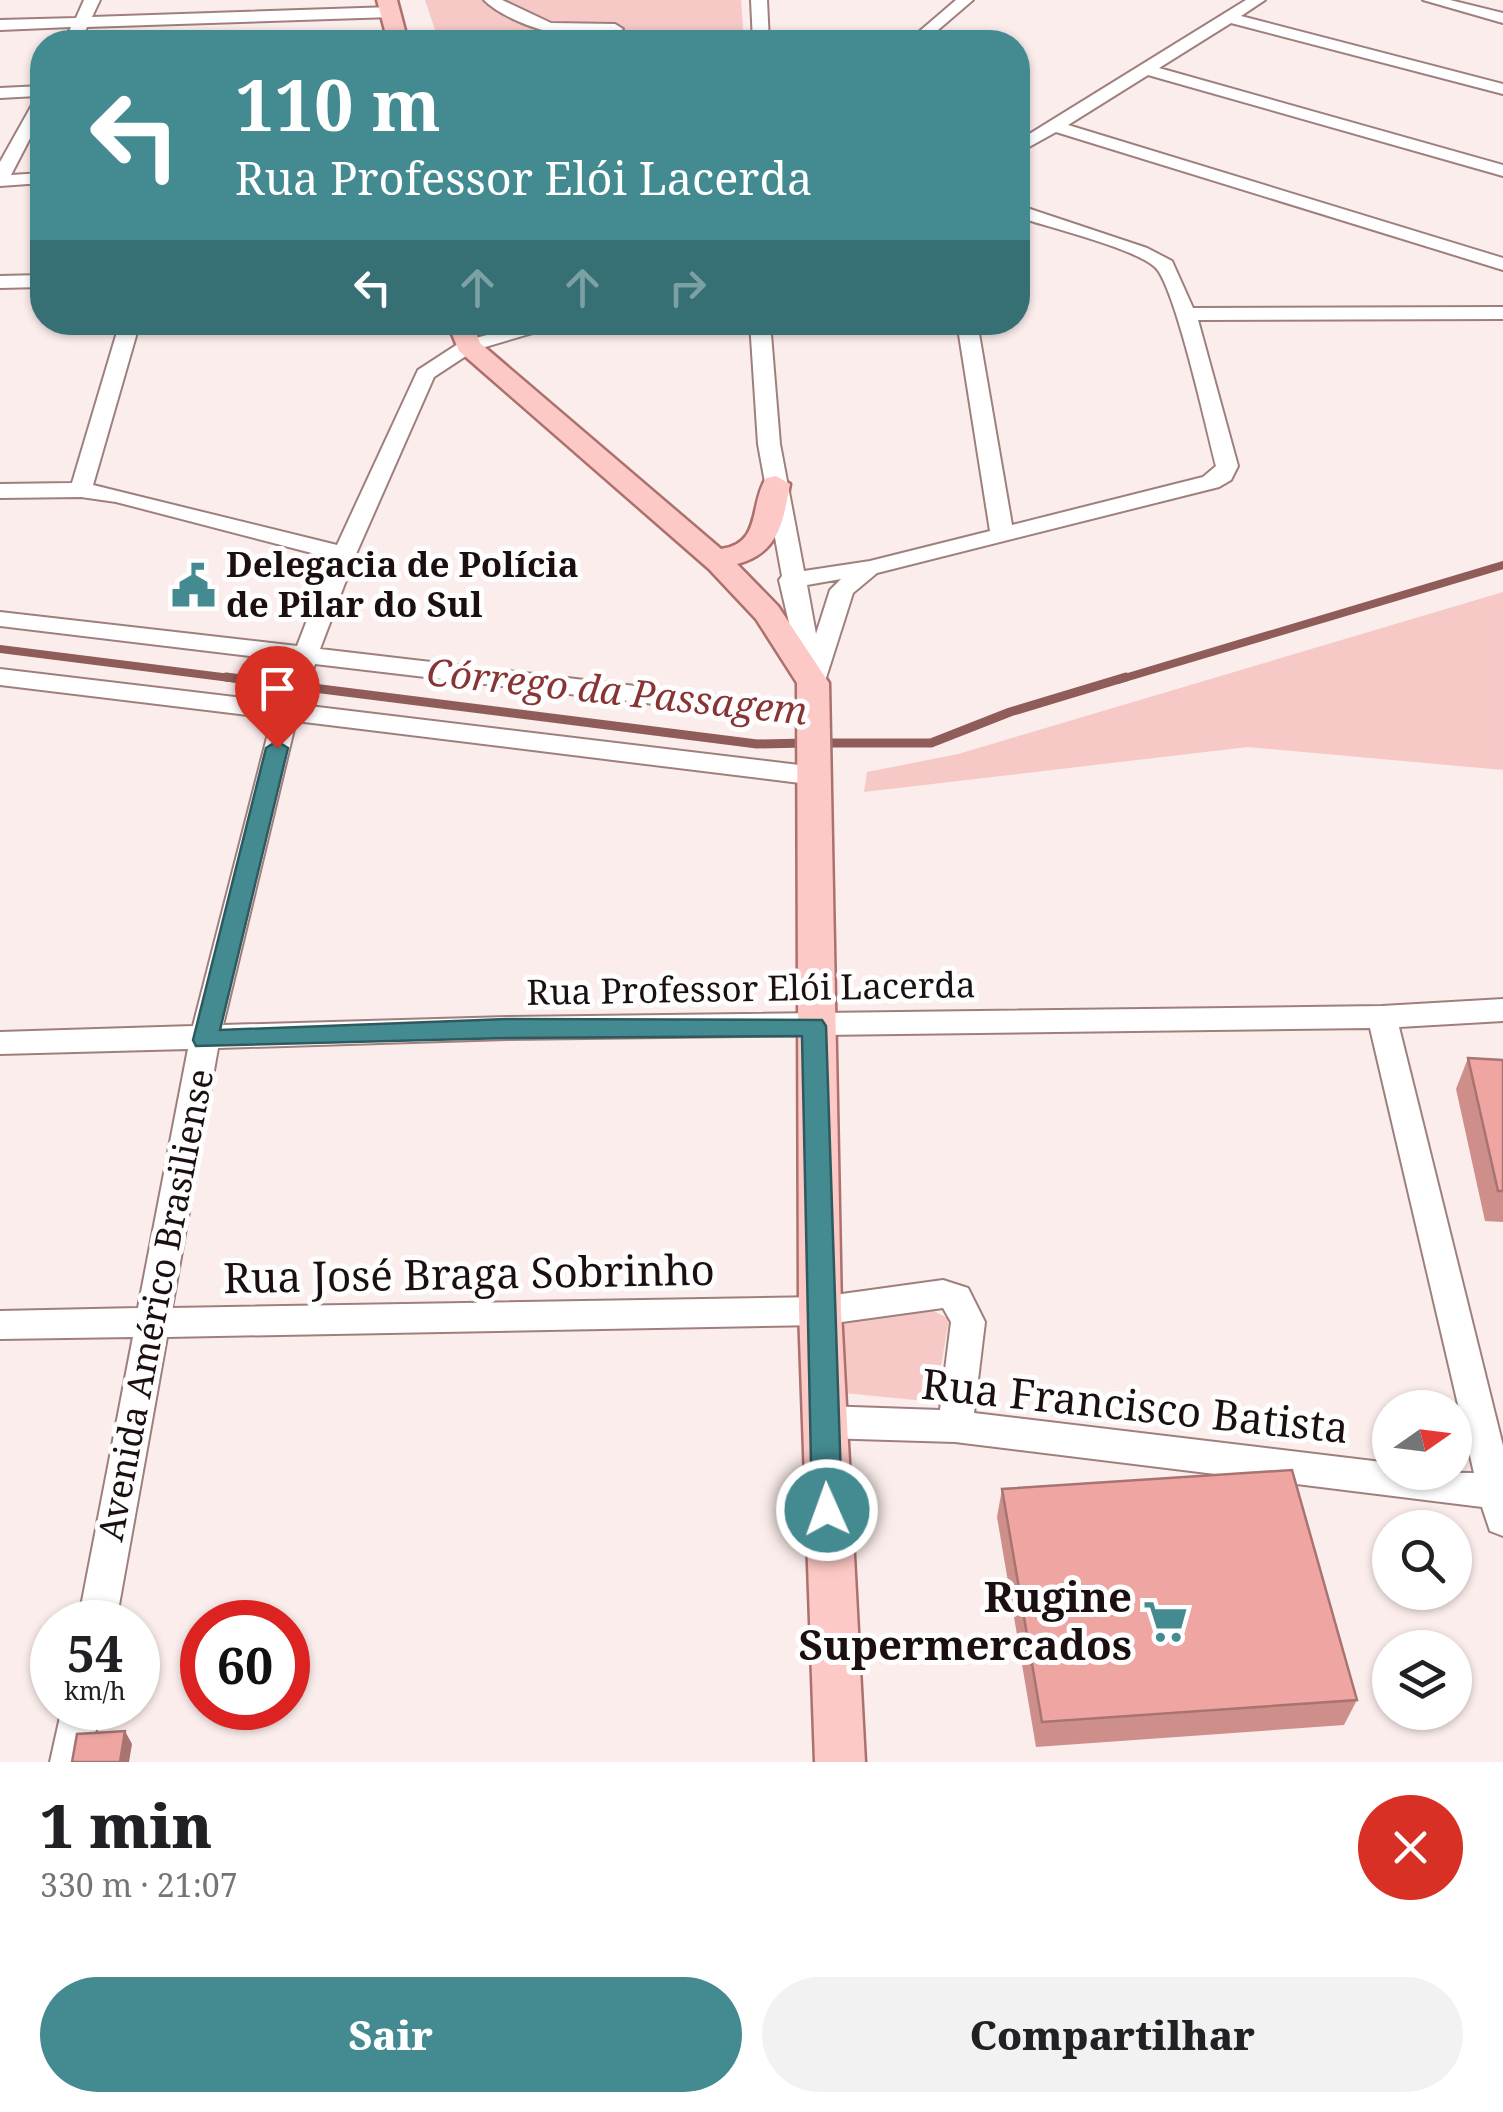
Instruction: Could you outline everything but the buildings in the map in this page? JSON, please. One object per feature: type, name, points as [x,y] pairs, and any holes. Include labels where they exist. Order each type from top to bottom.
[{"type":"main road","points":[[464,335],[714,559],[767,613],[813,683],[820,1312],[840,1762]]},
{"type":"main road","points":[[714,559],[735,557],[758,548],[765,536],[776,484]]},
{"type":"street","points":[[78,30],[92,0]]},
{"type":"street","points":[[492,0],[523,20],[549,30],[616,29]]},
{"type":"street","points":[[759,0],[760,30]]},
{"type":"street","points":[[929,30],[965,0]]},
{"type":"street","points":[[1030,141],[1257,0]]},
{"type":"street","points":[[1431,0],[1503,18]]},
{"type":"street","points":[[0,25],[390,6]]},
{"type":"street","points":[[1228,18],[1503,89]]},
{"type":"street","points":[[1146,69],[1503,171]]},
{"type":"street","points":[[0,93],[30,92]]},
{"type":"street","points":[[0,180],[30,123]]},
{"type":"street","points":[[1054,126],[1503,264]]},
{"type":"street","points":[[0,180],[30,179]]},
{"type":"street","points":[[792,580],[870,568],[1211,482],[1223,475],[1227,466],[1186,314],[1166,265],[1156,258],[1030,214]]},
{"type":"street","points":[[0,282],[30,281]]},
{"type":"street","points":[[1186,314],[1503,314]]},
{"type":"street","points":[[81,490],[126,335]]},
{"type":"street","points":[[303,662],[344,554],[426,374],[462,335]]},
{"type":"street","points":[[761,335],[769,444],[813,683]]},
{"type":"street","points":[[968,335],[1002,535]]},
{"type":"street","points":[[0,491],[81,490],[117,495],[344,554]]},
{"type":"street","points":[[813,683],[842,590],[870,568]]},
{"type":"street","points":[[0,619],[303,662],[549,681],[814,720]]},
{"type":"street","name":"Avenida Américo Brasiliense","points":[[101,1600],[205,1040],[288,705],[303,662]]},
{"type":"street","points":[[0,678],[288,705],[816,769]]},
{"type":"street","name":"Rua Professor Elói Lacerda","points":[[0,1043],[205,1040],[507,1028],[1382,1017],[1503,1010]]},
{"type":"street","points":[[1382,1017],[1500,1506]]},
{"type":"street","name":"Rua José Braga Sobrinho","points":[[0,1326],[820,1312],[943,1294],[956,1298],[968,1322],[955,1426]]},
{"type":"street","name":"Rua Francisco Batista","points":[[823,1422],[955,1426],[1500,1506]]},
{"type":"street","points":[[70,1762],[76,1730]]},
{"type":"shaded area","points":[[425,0],[741,0],[743,30],[435,30]]},
{"type":"shaded area","points":[[1503,592],[1503,770],[1248,747],[864,792],[867,772],[958,754]]},
{"type":"shaded area","points":[[930,1309],[949,1319],[935,1402],[844,1393],[840,1310]]},
{"type":"waterway","name":"Córrego da Passagem","points":[[1118,680],[1503,565]]},
{"type":"waterway","name":"Córrego da Passagem","points":[[0,649],[246,680]]},
{"type":"waterway","name":"Córrego da Passagem","points":[[226,677],[757,744],[806,743]]},
{"type":"waterway","name":"Córrego da Passagem","points":[[822,743],[931,743],[1010,712],[1126,677]]},
{"type":"place","name":"Delegacia de Polícia de Pilar do Sul","points":[[193,585]]},
{"type":"place","name":"Rugine Supermercados","points":[[1165,1621]]},
{"type":"route","points":[[277,748],[205,1040],[507,1028],[814,1026],[827,1510]]}]
